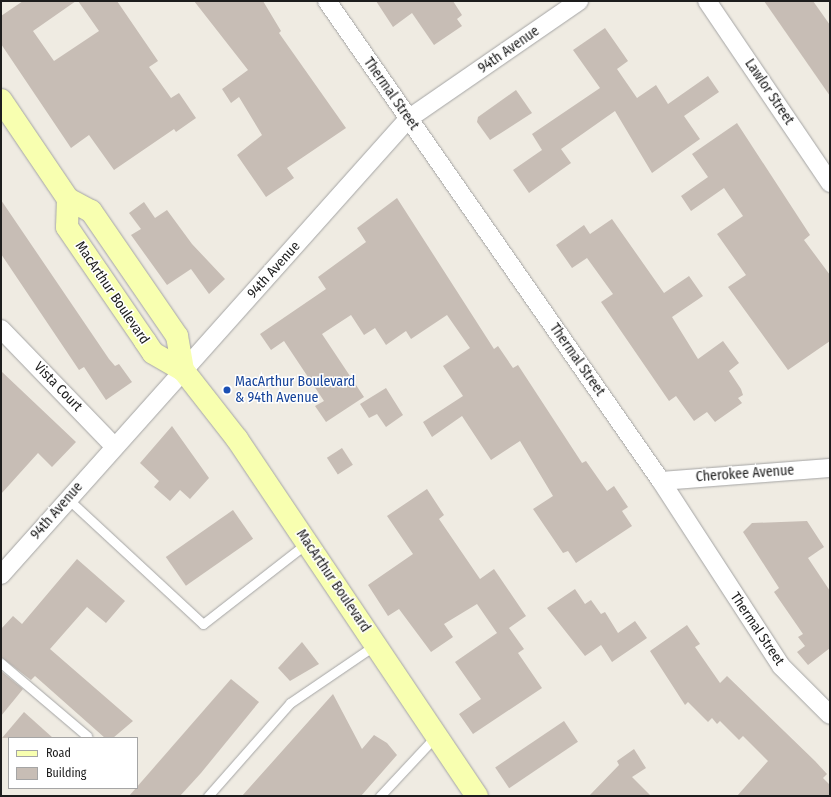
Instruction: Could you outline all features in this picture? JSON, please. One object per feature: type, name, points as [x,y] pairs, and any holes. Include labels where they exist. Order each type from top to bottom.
[{"type":"main road","name":"MacArthur Boulevard","points":[[1,100],[68,199],[90,211],[177,336],[184,370]]},
{"type":"main road","name":"MacArthur Boulevard","points":[[68,199],[67,226],[153,353],[184,370],[240,443],[377,644],[477,796]]},
{"type":"street","name":"Thermal Street","points":[[327,1],[661,481],[781,666],[830,715]]},
{"type":"street","name":"94th Avenue","points":[[1,575],[114,446],[184,370],[408,119],[579,1]]},
{"type":"street","name":"Lawlor Street","points":[[707,1],[830,183]]},
{"type":"street","name":"Vista Court","points":[[1,329],[114,446]]},
{"type":"street","name":"Cherokee Avenue","points":[[661,481],[830,468]]},
{"type":"lane","points":[[68,499],[203,624],[308,543]]},
{"type":"lane","points":[[208,796],[290,703],[377,644]]},
{"type":"lane","points":[[1,663],[87,736]]},
{"type":"lane","points":[[380,796],[437,735]]},
{"type":"building","points":[[23,1],[76,1],[33,31],[54,61],[99,31],[78,1],[117,1],[158,61],[149,67],[171,98],[179,93],[196,118],[176,132],[174,129],[114,170],[89,135],[71,148],[1,44],[1,16]]},
{"type":"building","points":[[194,1],[263,1],[281,31],[279,33],[346,128],[287,168],[294,178],[266,197],[237,155],[262,135],[239,97],[231,103],[222,89],[248,70]]},
{"type":"building","points":[[376,1],[453,1],[462,15],[457,19],[462,26],[434,45],[412,13],[393,27]]},
{"type":"building","points":[[764,1],[813,1],[830,25],[830,96]]},
{"type":"building","points":[[605,28],[628,61],[617,69],[637,98],[656,85],[668,104],[708,76],[719,92],[684,116],[700,139],[652,173],[615,111],[561,149],[571,163],[529,193],[513,170],[542,150],[532,134],[600,88],[573,50]]},
{"type":"building","points":[[516,90],[532,113],[490,140],[477,122],[478,117]]},
{"type":"building","points":[[737,123],[810,235],[804,240],[830,275],[830,341],[788,370],[728,287],[746,275],[717,234],[743,216],[724,188],[691,211],[681,196],[708,177],[692,154]]},
{"type":"building","points":[[397,198],[494,349],[498,346],[513,368],[518,365],[582,463],[586,461],[607,491],[614,486],[628,507],[622,511],[632,526],[576,563],[568,551],[563,553],[533,509],[553,496],[520,441],[491,460],[462,416],[432,437],[423,422],[463,396],[443,366],[470,348],[447,315],[411,339],[406,331],[386,345],[375,328],[364,335],[351,315],[322,334],[364,397],[326,422],[315,406],[324,401],[284,341],[271,350],[260,334],[326,289],[318,277],[366,242],[357,228]]},
{"type":"building","points":[[1,200],[109,359],[115,366],[119,364],[132,382],[106,400],[84,367],[79,370],[1,254]]},
{"type":"building","points":[[144,202],[155,218],[167,210],[192,244],[225,279],[209,294],[191,269],[167,285],[131,235],[141,229],[129,213]]},
{"type":"building","points":[[612,219],[664,293],[689,276],[703,296],[672,317],[698,359],[723,341],[739,363],[729,371],[741,389],[743,395],[738,398],[742,403],[715,422],[707,412],[694,421],[676,396],[669,401],[601,302],[613,294],[587,258],[572,268],[556,245],[584,225],[590,234]]},
{"type":"building","points":[[1,371],[76,442],[52,467],[38,453],[1,494]]},
{"type":"building","points":[[386,388],[403,415],[386,427],[377,414],[369,418],[360,404]]},
{"type":"building","points":[[172,426],[209,478],[190,499],[180,490],[170,501],[154,487],[159,481],[140,463]]},
{"type":"building","points":[[342,448],[353,465],[338,475],[327,458]]},
{"type":"building","points":[[427,489],[444,515],[439,519],[480,579],[494,569],[526,616],[509,628],[524,649],[518,653],[542,688],[473,734],[459,714],[481,699],[455,662],[497,633],[477,604],[444,624],[453,637],[431,652],[399,609],[388,616],[368,585],[413,554],[387,516]]},
{"type":"building","points":[[233,510],[253,539],[186,586],[166,557]]},
{"type":"building","points":[[807,521],[824,547],[808,558],[830,591],[830,648],[808,665],[797,652],[805,646],[798,637],[803,634],[774,592],[779,588],[743,532],[752,523]]},
{"type":"building","points":[[77,559],[125,601],[106,623],[87,607],[50,649],[133,721],[114,737],[104,737],[35,676],[31,680],[1,657],[1,629],[13,616],[22,624]]},
{"type":"building","points":[[575,589],[585,604],[591,600],[601,614],[605,612],[618,633],[635,621],[647,638],[612,662],[601,645],[585,656],[547,608]]},
{"type":"building","points":[[687,625],[700,644],[695,647],[720,683],[727,676],[815,761],[827,774],[823,778],[830,785],[830,796],[737,796],[768,761],[743,736],[739,740],[720,721],[717,724],[712,718],[708,722],[688,702],[685,705],[650,651]]},
{"type":"building","points":[[302,642],[319,664],[290,681],[278,668]]},
{"type":"building","points":[[1,671],[23,689],[1,716]]},
{"type":"building","points":[[231,679],[259,702],[201,773],[180,796],[129,796],[135,789],[138,789],[138,786]]},
{"type":"building","points":[[333,694],[362,749],[374,735],[387,743],[397,755],[361,796],[242,796]]},
{"type":"building","points":[[24,712],[52,737],[8,737],[2,738]]},
{"type":"building","points":[[564,721],[578,742],[509,788],[495,767]]},
{"type":"building","points":[[634,749],[646,768],[632,777],[651,796],[589,796],[619,765],[617,761]]},
{"type":"place","name":"MacArthur Boulevard & 94th Avenue","points":[[227,390]]}]
